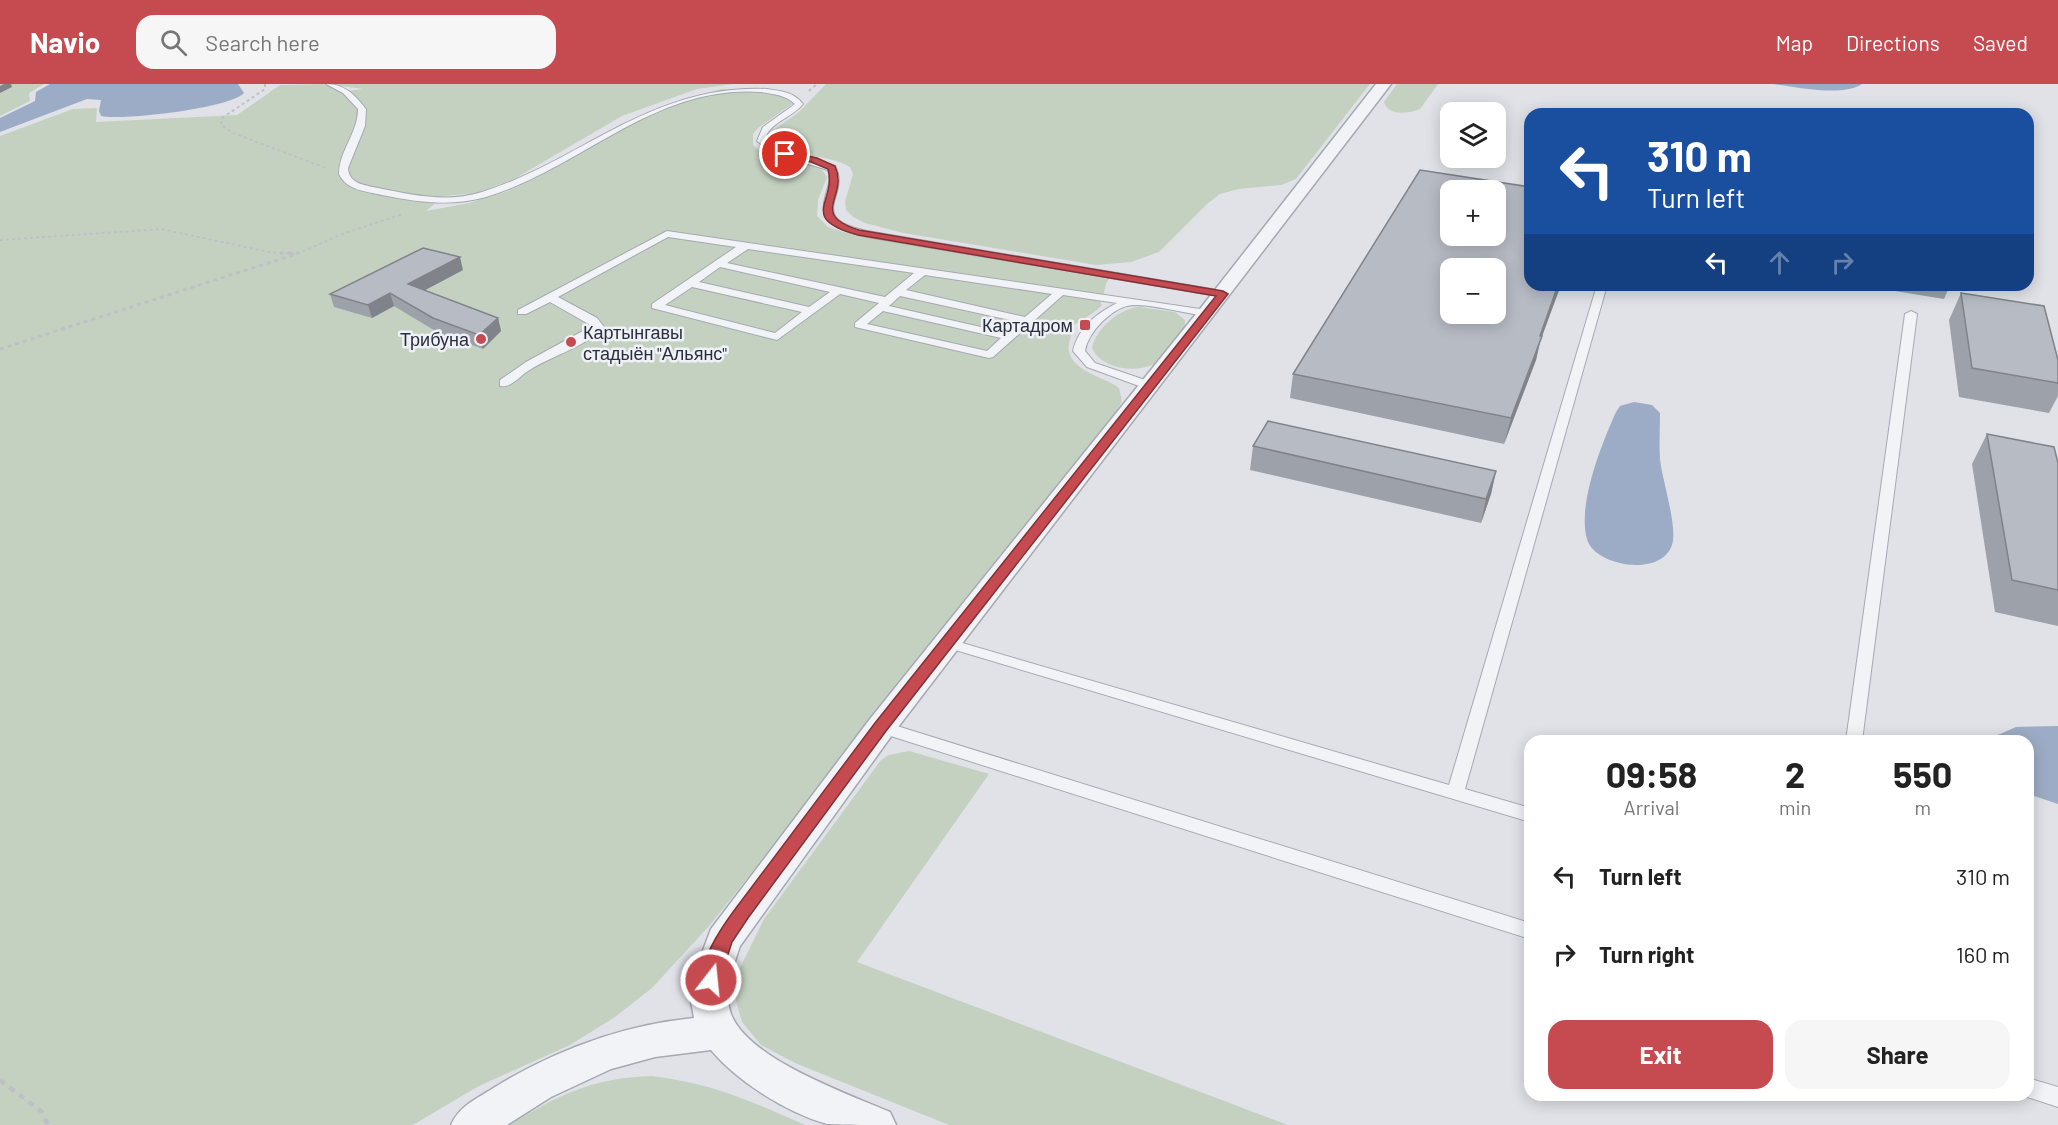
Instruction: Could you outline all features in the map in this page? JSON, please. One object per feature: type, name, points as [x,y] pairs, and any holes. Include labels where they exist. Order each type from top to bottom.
[{"type":"street","points":[[875,1125],[791,1087],[759,1069],[734,1051],[719,1032],[711,1013],[710,992],[713,967],[724,940],[881,727],[1223,294],[1384,84]]},
{"type":"street","points":[[472,1125],[517,1094],[553,1075],[609,1051],[655,1040],[719,1032]]},
{"type":"lane","points":[[330,84],[346,91],[362,109],[363,116],[344,166],[344,175],[348,180],[360,187],[406,197],[443,201],[465,200],[515,182],[601,133],[644,112],[705,90],[729,87],[752,88],[790,96],[798,101],[797,108],[766,128],[761,135],[761,141],[773,150],[814,160],[832,168],[835,180],[828,199],[827,210],[830,219],[841,227],[882,237],[1223,294]]},
{"type":"lane","points":[[522,312],[667,234],[1132,301],[1207,314]]},
{"type":"lane","points":[[745,246],[656,306],[777,337],[839,290]]},
{"type":"lane","points":[[718,264],[839,290],[1010,337]]},
{"type":"lane","points":[[923,272],[859,325],[989,355],[1061,291]]},
{"type":"lane","points":[[690,283],[810,311]]},
{"type":"lane","points":[[1455,794],[1600,291]]},
{"type":"lane","points":[[899,292],[1028,321]]},
{"type":"lane","points":[[504,383],[530,364],[598,327],[597,322],[549,297]]},
{"type":"lane","points":[[1132,301],[1119,305],[1100,318],[1083,337],[1079,351],[1091,365],[1150,386]]},
{"type":"lane","points":[[1855,735],[1911,314]]},
{"type":"lane","points":[[947,643],[1524,813]]},
{"type":"lane","points":[[881,727],[1524,929]]},
{"type":"lane","points":[[2034,1090],[2058,1097]]},
{"type":"path","points":[[265,84],[265,88],[257,95],[229,111],[222,118],[222,125],[233,133],[344,175]]},
{"type":"path","points":[[0,349],[297,254],[405,213]]},
{"type":"path","points":[[0,240],[161,229],[227,241],[269,252],[297,254]]},
{"type":"path","points":[[0,1080],[42,1112],[48,1125]]},
{"type":"green space","points":[[0,84],[44,84],[29,93],[30,101],[0,116]]},
{"type":"green space","points":[[323,84],[346,91],[363,89],[326,84],[733,84],[697,89],[622,116],[514,179],[477,193],[444,196],[426,211],[469,203],[508,191],[540,176],[654,111],[691,97],[721,89],[735,89],[776,95],[795,102],[758,128],[753,134],[753,145],[776,157],[820,167],[827,177],[818,200],[817,216],[828,227],[854,235],[1109,279],[1100,301],[1102,305],[1071,328],[1069,351],[1072,358],[1083,369],[1119,388],[1122,401],[1114,416],[710,925],[652,988],[615,1017],[570,1045],[477,1087],[413,1125],[0,1125],[0,136],[73,109],[97,108],[96,122],[237,115],[280,85]]},
{"type":"green space","points":[[826,84],[1370,84],[1296,179],[1281,185],[1239,189],[1220,194],[1159,252],[1131,262],[1096,265],[903,233],[865,223],[853,217],[846,210],[845,202],[853,174],[850,167],[830,159],[787,150],[770,139],[773,130],[798,113]]},
{"type":"green space","points":[[1397,84],[1438,84],[1420,109],[1399,113],[1390,110],[1384,102]]},
{"type":"green space","points":[[1139,307],[1175,312],[1185,320],[1184,328],[1163,357],[1154,364],[1128,369],[1102,360],[1092,348],[1099,333],[1117,315]]},
{"type":"green space","points":[[909,751],[989,774],[857,962],[1288,1125],[949,1125],[795,1063],[761,1045],[742,1022],[735,998],[738,972],[764,919],[881,760],[889,755]]},
{"type":"green space","points":[[652,1076],[712,1088],[805,1125],[510,1125],[561,1096],[594,1084],[631,1077]]},
{"type":"water","points":[[50,84],[238,84],[244,93],[219,104],[130,117],[101,116],[99,111],[101,100],[87,99],[0,132],[0,118],[35,101],[36,92]]},
{"type":"water","points":[[1773,84],[1862,84],[1854,88],[1832,91]]},
{"type":"water","points":[[1634,402],[1652,405],[1660,413],[1661,468],[1673,527],[1672,545],[1665,555],[1655,562],[1642,565],[1614,561],[1602,556],[1592,548],[1587,539],[1585,525],[1585,509],[1592,474],[1604,440],[1620,406]]},
{"type":"water","points":[[2058,726],[2058,804],[2034,796],[2034,735],[1998,735],[2016,727]]},
{"type":"building","points":[[1420,170],[1485,180],[1440,180],[1440,246],[1506,246],[1506,183],[1524,186],[1524,291],[1556,291],[1540,336],[1542,336],[1511,418],[1293,374]]},
{"type":"building","points":[[423,248],[460,257],[408,284],[498,318],[479,335],[433,318],[390,293],[368,305],[330,294]]},
{"type":"building","points":[[1961,293],[2044,306],[2058,360],[2058,383],[1972,368]]},
{"type":"building","points":[[1268,421],[1496,471],[1486,499],[1253,446]]},
{"type":"building","points":[[1987,434],[2054,447],[2058,463],[2058,590],[2012,580]]},
{"type":"place","name":"Картадром","points":[[1085,325]]},
{"type":"place","name":"Трибуна","points":[[481,339]]},
{"type":"place","name":"Картынгавы стадыён \"Альянс\"","points":[[571,342]]},
{"type":"route","points":[[711,980],[713,967],[724,940],[742,913],[881,727],[1223,294],[882,237],[841,227],[830,219],[827,210],[828,199],[835,180],[832,168],[814,160],[785,154]]}]
